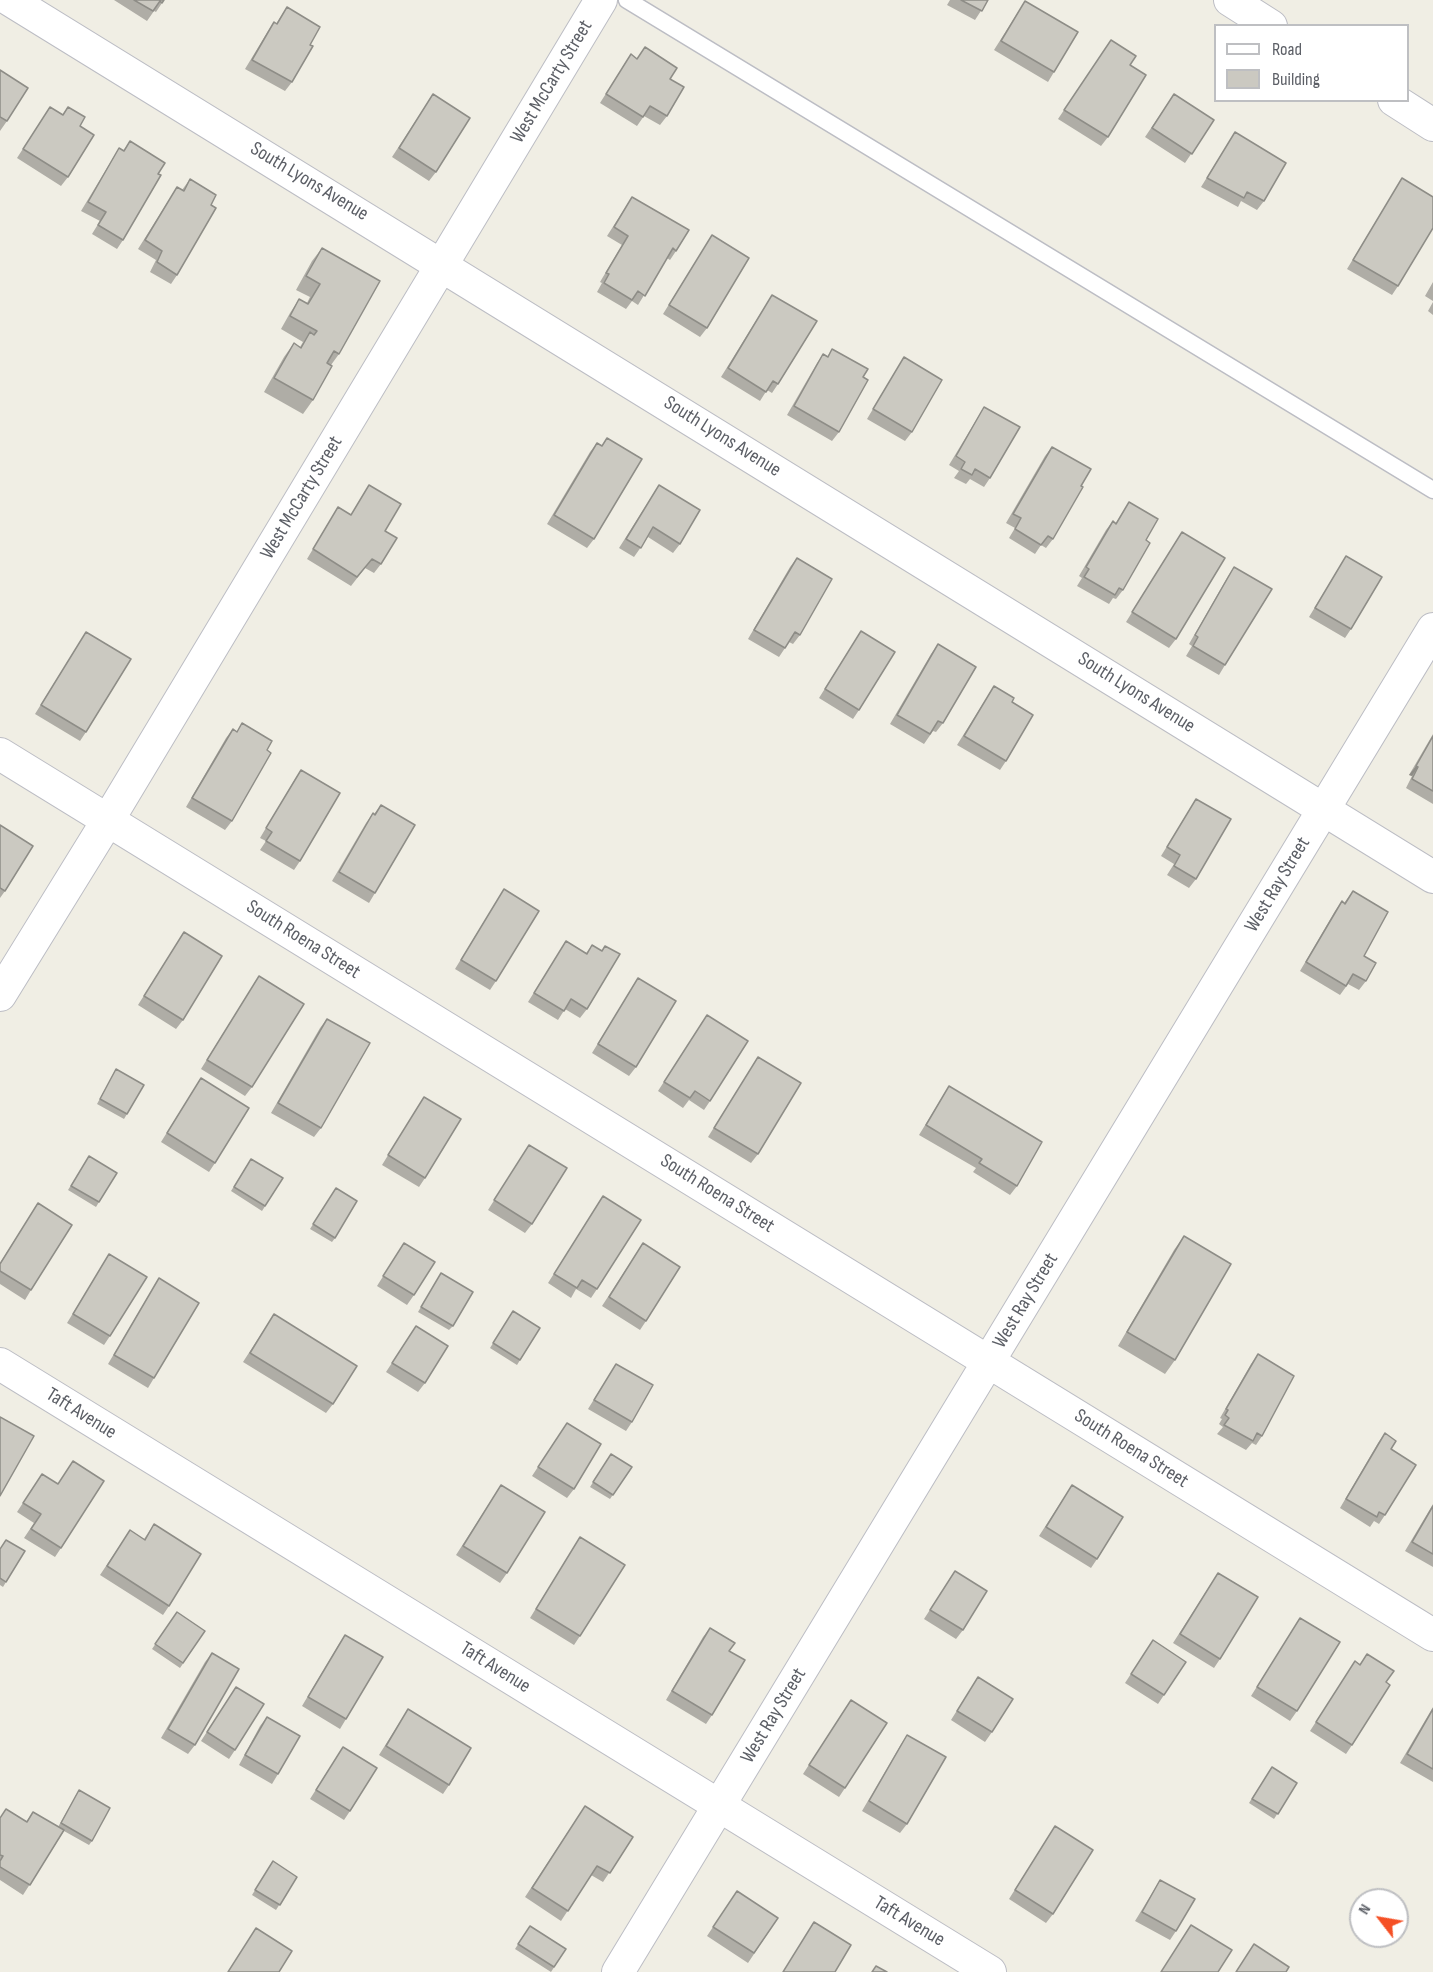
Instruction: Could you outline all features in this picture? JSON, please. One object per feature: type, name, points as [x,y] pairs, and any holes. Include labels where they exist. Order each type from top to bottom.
[{"type":"street","name":"South Lyons Avenue","points":[[10,0],[442,264],[1433,877]]},
{"type":"street","name":"West McCarty Street","points":[[0,995],[108,820],[601,0]]},
{"type":"street","points":[[1230,0],[1268,24]]},
{"type":"street","points":[[1397,102],[1433,125]]},
{"type":"street","name":"West Ray Street","points":[[618,1972],[1433,629]]},
{"type":"street","name":"South Roena Street","points":[[0,754],[1433,1635]]},
{"type":"street","name":"Taft Avenue","points":[[0,1364],[990,1972]]},
{"type":"lane","points":[[627,0],[1433,490]]},
{"type":"building","points":[[134,0],[164,0],[162,3],[160,1],[153,11]]},
{"type":"building","points":[[961,0],[988,0],[982,11]]},
{"type":"building","points":[[1025,1],[1078,32],[1054,72],[1001,41]]},
{"type":"building","points":[[287,7],[320,27],[310,45],[313,46],[292,82],[252,60],[274,22],[277,24]]},
{"type":"building","points":[[1111,40],[1136,56],[1130,65],[1146,75],[1108,137],[1064,110]]},
{"type":"building","points":[[645,47],[677,68],[670,79],[684,87],[667,116],[650,106],[643,117],[606,94],[631,54],[637,59]]},
{"type":"building","points":[[0,70],[28,88],[7,121],[0,117]]},
{"type":"building","points":[[433,94],[470,118],[436,172],[399,148]]},
{"type":"building","points":[[1174,94],[1214,120],[1192,154],[1152,128]]},
{"type":"building","points":[[50,107],[63,115],[68,107],[85,117],[80,126],[94,135],[68,177],[23,149]]},
{"type":"building","points":[[1235,132],[1286,163],[1264,201],[1247,192],[1244,198],[1207,178]]},
{"type":"building","points":[[130,141],[165,163],[158,174],[161,175],[123,240],[98,225],[106,212],[88,202],[119,148],[124,151]]},
{"type":"building","points":[[1402,178],[1433,197],[1433,228],[1398,286],[1353,260]]},
{"type":"building","points":[[190,179],[216,195],[211,205],[216,208],[177,275],[157,262],[162,251],[145,240],[177,187],[184,191]]},
{"type":"building","points":[[632,197],[689,230],[676,251],[673,248],[645,296],[638,291],[632,300],[604,283],[609,274],[606,273],[628,236],[614,227]]},
{"type":"building","points":[[712,235],[749,258],[707,328],[669,305]]},
{"type":"building","points":[[322,248],[380,281],[339,354],[334,351],[327,363],[332,366],[313,400],[274,378],[294,343],[301,348],[310,332],[314,335],[317,331],[290,316],[299,299],[308,304],[320,284],[306,276]]},
{"type":"building","points":[[772,295],[817,321],[778,384],[773,381],[766,392],[728,368]]},
{"type":"building","points":[[832,349],[868,369],[863,377],[868,380],[839,432],[794,406],[823,354],[828,357]]},
{"type":"building","points":[[904,357],[942,380],[912,432],[873,409]]},
{"type":"building","points":[[984,407],[1020,427],[990,478],[975,469],[972,475],[961,469],[965,462],[956,456]]},
{"type":"building","points":[[607,438],[642,459],[594,539],[554,515],[597,443],[602,446]]},
{"type":"building","points":[[1052,447],[1091,469],[1053,539],[1048,536],[1041,545],[1015,529],[1021,518],[1013,514]]},
{"type":"building","points":[[369,485],[401,504],[385,531],[397,538],[381,564],[372,559],[357,577],[313,549],[338,507],[351,515]]},
{"type":"building","points":[[659,485],[700,510],[680,544],[653,527],[641,548],[626,539]]},
{"type":"building","points":[[1129,502],[1158,519],[1146,540],[1150,543],[1123,590],[1119,588],[1115,595],[1084,577],[1089,569],[1086,567],[1113,521],[1116,524]]},
{"type":"building","points":[[1182,532],[1225,558],[1176,639],[1132,612]]},
{"type":"building","points":[[1346,556],[1382,577],[1351,629],[1315,608]]},
{"type":"building","points":[[797,558],[832,579],[800,635],[795,632],[785,648],[754,630]]},
{"type":"building","points":[[1234,567],[1272,589],[1225,665],[1193,646],[1198,637],[1195,635]]},
{"type":"building","points":[[861,631],[895,652],[859,710],[825,689]]},
{"type":"building","points":[[86,632],[131,659],[86,732],[41,705]]},
{"type":"building","points":[[938,644],[976,667],[943,723],[938,721],[930,734],[897,715]]},
{"type":"building","points":[[994,686],[1014,698],[1012,702],[1033,715],[1006,761],[964,736]]},
{"type":"building","points":[[242,723],[272,741],[267,750],[271,753],[232,821],[192,798],[233,729],[237,732]]},
{"type":"building","points":[[1433,736],[1433,791],[1412,779],[1418,767],[1416,766]]},
{"type":"building","points":[[301,770],[340,793],[300,861],[266,841],[272,832],[266,828]]},
{"type":"building","points":[[1196,799],[1231,819],[1196,879],[1174,866],[1180,855],[1167,847]]},
{"type":"building","points":[[381,805],[415,825],[375,893],[339,872],[373,813],[375,815]]},
{"type":"building","points":[[0,825],[33,846],[5,891],[0,888]]},
{"type":"building","points":[[504,889],[539,911],[496,981],[461,960]]},
{"type":"building","points":[[1353,891],[1388,912],[1364,956],[1376,963],[1366,981],[1353,974],[1346,986],[1306,962],[1342,901],[1345,904]]},
{"type":"building","points":[[184,932],[222,956],[183,1020],[144,996]]},
{"type":"building","points":[[566,941],[587,954],[592,945],[602,951],[605,946],[620,954],[587,1009],[571,999],[564,1011],[534,993]]},
{"type":"building","points":[[259,976],[304,1004],[252,1087],[207,1060]]},
{"type":"building","points":[[638,978],[676,1001],[636,1067],[598,1044]]},
{"type":"building","points":[[707,1015],[748,1041],[710,1101],[695,1091],[690,1098],[664,1082]]},
{"type":"building","points":[[327,1019],[370,1043],[321,1128],[278,1103]]},
{"type":"building","points":[[758,1057],[801,1083],[758,1154],[714,1128]]},
{"type":"building","points":[[116,1069],[144,1085],[127,1114],[100,1099]]},
{"type":"building","points":[[201,1078],[249,1108],[215,1163],[167,1133]]},
{"type":"building","points":[[949,1086],[1042,1142],[1017,1186],[979,1163],[982,1159],[926,1125]]},
{"type":"building","points":[[424,1097],[461,1119],[425,1178],[388,1155]]},
{"type":"building","points":[[529,1145],[567,1168],[532,1224],[494,1200]]},
{"type":"building","points":[[89,1156],[117,1173],[99,1202],[71,1186]]},
{"type":"building","points":[[251,1159],[283,1178],[265,1206],[234,1187]]},
{"type":"building","points":[[336,1188],[357,1201],[335,1238],[313,1224]]},
{"type":"building","points":[[603,1196],[641,1220],[597,1289],[582,1280],[577,1288],[554,1274]]},
{"type":"building","points":[[38,1203],[72,1225],[31,1290],[0,1271],[0,1264]]},
{"type":"building","points":[[1184,1236],[1231,1264],[1175,1360],[1127,1332]]},
{"type":"building","points":[[404,1243],[435,1262],[414,1295],[383,1276]]},
{"type":"building","points":[[643,1243],[680,1267],[646,1321],[609,1297]]},
{"type":"building","points":[[109,1254],[147,1277],[110,1336],[73,1314]]},
{"type":"building","points":[[441,1273],[473,1292],[453,1326],[421,1307]]},
{"type":"building","points":[[159,1278],[199,1303],[154,1378],[114,1355]]},
{"type":"building","points":[[513,1311],[540,1328],[520,1360],[493,1343]]},
{"type":"building","points":[[274,1314],[357,1366],[333,1404],[250,1353]]},
{"type":"building","points":[[416,1326],[448,1346],[425,1383],[392,1363]]},
{"type":"building","points":[[1258,1354],[1294,1376],[1262,1436],[1257,1433],[1253,1441],[1224,1425],[1229,1418],[1225,1415],[1228,1410],[1226,1409]]},
{"type":"building","points":[[616,1364],[653,1385],[632,1422],[594,1400]]},
{"type":"building","points":[[0,1417],[34,1436],[0,1496]]},
{"type":"building","points":[[567,1423],[601,1444],[574,1489],[538,1467]]},
{"type":"building","points":[[1385,1433],[1396,1441],[1391,1449],[1416,1465],[1385,1515],[1379,1512],[1377,1517],[1346,1499]]},
{"type":"building","points":[[611,1454],[632,1467],[613,1495],[593,1482]]},
{"type":"building","points":[[73,1461],[104,1481],[61,1548],[31,1529],[41,1514],[23,1503],[42,1474],[58,1484]]},
{"type":"building","points":[[501,1485],[545,1512],[507,1573],[463,1546]]},
{"type":"building","points":[[1072,1485],[1123,1517],[1097,1559],[1046,1527]]},
{"type":"building","points":[[1433,1506],[1433,1554],[1412,1542]]},
{"type":"building","points":[[154,1524],[201,1554],[169,1606],[107,1566],[130,1530],[145,1540]]},
{"type":"building","points":[[580,1537],[625,1565],[580,1636],[536,1609]]},
{"type":"building","points":[[6,1540],[25,1551],[6,1582],[0,1578],[0,1549]]},
{"type":"building","points":[[955,1571],[987,1591],[963,1630],[930,1610]]},
{"type":"building","points":[[1218,1573],[1258,1597],[1220,1659],[1180,1634]]},
{"type":"building","points":[[177,1612],[205,1631],[183,1663],[155,1644]]},
{"type":"building","points":[[1300,1618],[1340,1642],[1297,1711],[1257,1687]]},
{"type":"building","points":[[710,1628],[735,1643],[729,1651],[745,1660],[712,1715],[672,1691]]},
{"type":"building","points":[[345,1635],[383,1657],[346,1719],[308,1697]]},
{"type":"building","points":[[1153,1640],[1186,1662],[1164,1695],[1131,1674]]},
{"type":"building","points":[[212,1653],[239,1669],[195,1745],[168,1729]]},
{"type":"building","points":[[1367,1654],[1394,1671],[1386,1682],[1390,1685],[1352,1745],[1316,1722],[1355,1661],[1360,1665]]},
{"type":"building","points":[[978,1677],[1013,1699],[992,1732],[957,1711]]},
{"type":"building","points":[[236,1687],[264,1704],[235,1750],[207,1732]]},
{"type":"building","points":[[851,1700],[887,1723],[845,1788],[809,1765]]},
{"type":"building","points":[[408,1709],[471,1748],[449,1785],[386,1746]]},
{"type":"building","points":[[1433,1709],[1433,1769],[1407,1754]]},
{"type":"building","points":[[267,1717],[300,1736],[278,1774],[245,1755]]},
{"type":"building","points":[[907,1735],[946,1757],[907,1824],[869,1801]]},
{"type":"building","points":[[343,1747],[377,1768],[350,1811],[316,1790]]},
{"type":"building","points":[[1272,1767],[1297,1783],[1278,1814],[1252,1799]]},
{"type":"building","points":[[79,1790],[110,1808],[92,1841],[61,1823]]},
{"type":"building","points":[[585,1806],[633,1837],[610,1873],[597,1866],[568,1911],[532,1888]]},
{"type":"building","points":[[6,1809],[27,1822],[33,1812],[64,1830],[30,1885],[0,1867],[3,1856],[0,1855],[0,1818]]},
{"type":"building","points":[[1055,1826],[1093,1850],[1053,1914],[1015,1890]]},
{"type":"building","points":[[273,1861],[297,1877],[280,1905],[255,1890]]},
{"type":"building","points":[[1160,1880],[1195,1899],[1176,1931],[1142,1912]]},
{"type":"building","points":[[737,1891],[778,1918],[754,1953],[713,1927]]},
{"type":"building","points":[[814,1922],[851,1945],[835,1972],[783,1972]]},
{"type":"building","points":[[1191,1925],[1232,1950],[1218,1972],[1161,1972]]},
{"type":"building","points":[[530,1926],[566,1949],[554,1967],[518,1944]]},
{"type":"building","points":[[256,1928],[292,1951],[279,1972],[228,1972]]},
{"type":"building","points":[[1254,1944],[1289,1967],[1286,1972],[1236,1972]]},
{"type":"building","points":[[876,1966],[887,1972],[872,1972]]}]
